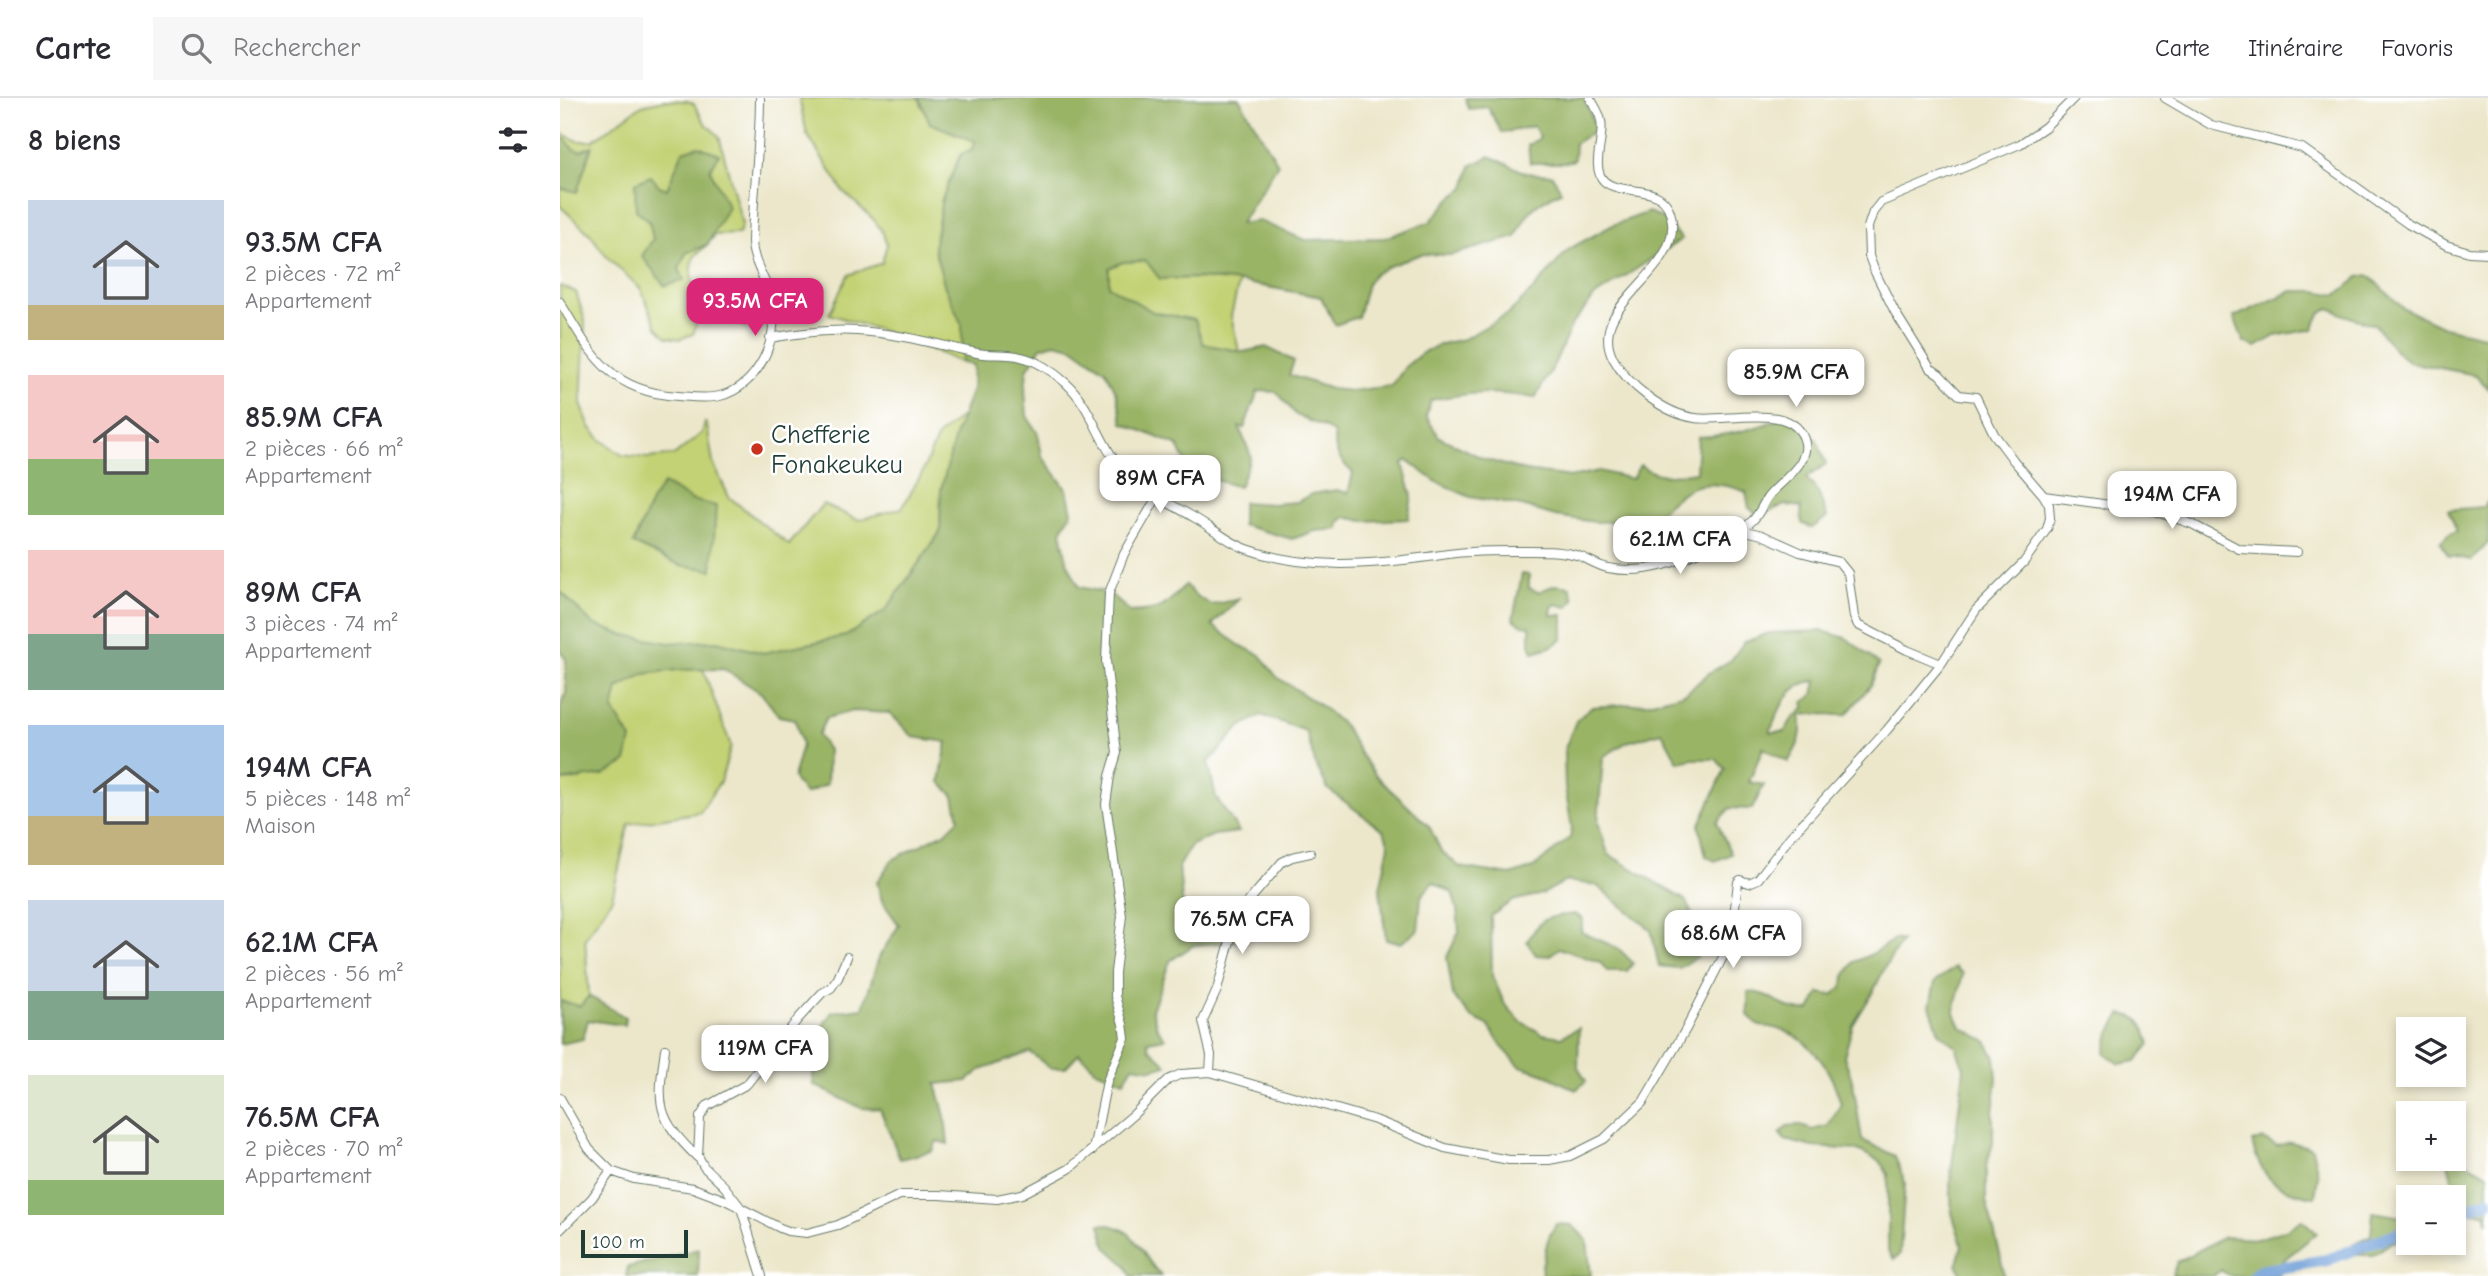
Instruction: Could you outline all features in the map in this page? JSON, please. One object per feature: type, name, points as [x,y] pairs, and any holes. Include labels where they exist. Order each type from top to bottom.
[{"type":"street","points":[[560,302],[601,365],[640,389],[659,394],[712,397],[731,392],[756,371],[771,338],[772,301],[754,255],[752,242],[760,98]]},
{"type":"street","points":[[771,338],[821,331],[857,331],[990,355],[1022,357],[1069,387],[1091,416],[1121,470],[1157,497],[1198,519],[1228,541],[1277,559],[1330,564],[1410,559],[1471,551],[1523,551],[1573,554],[1604,568],[1651,569],[1684,559],[1742,530],[1756,518],[1767,497],[1802,459],[1805,444],[1798,429],[1786,420],[1770,416],[1715,419],[1681,415],[1633,383],[1614,361],[1608,339],[1610,324],[1618,310],[1660,262],[1667,249],[1672,227],[1669,209],[1651,193],[1618,187],[1603,180],[1598,162],[1602,143],[1601,119],[1590,98]]},
{"type":"street","points":[[560,1098],[589,1150],[611,1171],[635,1179],[693,1188],[725,1200],[788,1231],[807,1233],[838,1225],[901,1195],[997,1199],[1022,1194],[1069,1169],[1168,1080],[1181,1074],[1210,1072],[1375,1120],[1445,1147],[1490,1158],[1549,1160],[1590,1148],[1623,1123],[1643,1101],[1686,1029],[1729,942],[1734,924],[1735,889],[1738,882],[1740,880],[1749,883],[1758,879],[1790,837],[1887,730],[1941,664],[1976,610],[2024,562],[2040,541],[2050,518],[2049,505],[1994,433],[1976,397],[1959,395],[1927,363],[1895,312],[1875,272],[1868,256],[1867,227],[1881,202],[2020,144],[2045,127],[2074,98]]},
{"type":"street","points":[[2165,98],[2211,125],[2302,148],[2408,224],[2446,245],[2469,252],[2488,253]]},
{"type":"street","points":[[2044,496],[2154,511],[2192,524],[2239,549],[2297,552]]},
{"type":"street","points":[[1093,1150],[1107,1081],[1125,1038],[1124,1024],[1115,996],[1122,916],[1106,804],[1117,753],[1106,661],[1109,593],[1124,554],[1157,497]]},
{"type":"street","points":[[1756,518],[1762,535]]},
{"type":"street","points":[[1742,530],[1839,562],[1848,573],[1854,617],[1858,625],[1941,664]]},
{"type":"street","points":[[1210,1072],[1211,1055],[1203,1021],[1217,990],[1237,915],[1282,862],[1310,853]]},
{"type":"street","points":[[700,1161],[697,1151],[698,1125],[703,1111],[747,1084],[798,1019],[822,993],[831,988],[847,957]]},
{"type":"street","points":[[665,1049],[660,1082],[662,1111],[666,1124],[724,1186],[741,1209],[762,1276]]},
{"type":"street","points":[[560,1230],[592,1198],[611,1171]]},
{"type":"green space","points":[[799,98],[919,98],[930,123],[975,141],[971,151],[960,155],[942,199],[934,248],[945,287],[962,325],[962,363],[904,338],[829,314],[848,275],[882,263],[887,244],[874,220],[843,191],[807,134]]},
{"type":"green space","points":[[919,98],[1239,98],[1278,164],[1240,224],[1259,221],[1305,240],[1384,238],[1430,222],[1449,200],[1465,188],[1471,166],[1490,156],[1526,173],[1552,175],[1561,191],[1533,209],[1516,237],[1451,255],[1421,254],[1389,266],[1373,275],[1367,284],[1358,317],[1335,325],[1321,297],[1241,282],[1198,278],[1160,279],[1146,261],[1123,262],[1109,268],[1109,286],[1153,312],[1195,320],[1203,344],[1243,352],[1266,347],[1294,361],[1289,375],[1331,389],[1351,391],[1392,386],[1405,367],[1422,353],[1441,344],[1464,339],[1508,314],[1569,249],[1613,225],[1649,212],[1662,218],[1682,239],[1595,296],[1572,324],[1552,369],[1535,398],[1483,393],[1431,400],[1426,416],[1439,437],[1484,459],[1526,471],[1571,477],[1599,471],[1632,479],[1640,465],[1660,474],[1696,472],[1698,437],[1743,431],[1786,416],[1817,440],[1826,464],[1806,478],[1818,492],[1827,517],[1812,528],[1802,523],[1801,507],[1785,505],[1758,515],[1749,508],[1746,492],[1711,484],[1686,490],[1652,519],[1645,521],[1595,522],[1555,516],[1522,506],[1470,497],[1435,481],[1407,460],[1403,464],[1412,496],[1408,519],[1364,521],[1345,517],[1339,523],[1339,529],[1315,531],[1292,539],[1242,525],[1242,502],[1297,502],[1311,494],[1337,490],[1348,493],[1353,473],[1339,456],[1334,434],[1296,415],[1277,392],[1258,391],[1244,428],[1239,427],[1251,456],[1239,487],[1191,473],[1178,446],[1123,423],[1117,394],[1106,371],[1072,347],[1055,343],[1041,347],[1027,370],[1027,416],[1038,434],[1042,456],[1067,490],[1072,512],[1061,531],[1067,562],[1079,587],[1109,593],[1130,612],[1161,607],[1185,585],[1211,605],[1239,599],[1212,625],[1239,645],[1260,655],[1277,677],[1321,706],[1344,726],[1379,779],[1429,826],[1441,851],[1460,867],[1510,875],[1533,868],[1570,838],[1572,828],[1565,787],[1564,751],[1576,721],[1591,707],[1648,703],[1686,693],[1709,673],[1731,660],[1744,642],[1769,633],[1822,631],[1846,638],[1879,664],[1871,685],[1846,715],[1800,716],[1799,740],[1788,762],[1763,748],[1749,782],[1764,785],[1752,809],[1730,808],[1717,822],[1731,854],[1715,861],[1706,856],[1699,826],[1725,769],[1716,759],[1678,762],[1662,732],[1627,742],[1603,757],[1598,822],[1608,854],[1685,900],[1700,930],[1697,957],[1679,968],[1659,966],[1651,930],[1596,885],[1566,881],[1542,894],[1512,901],[1491,916],[1492,975],[1504,1003],[1520,1021],[1543,1034],[1561,1037],[1579,1028],[1578,1067],[1586,1081],[1576,1090],[1542,1073],[1520,1066],[1502,1047],[1488,1025],[1471,1017],[1453,996],[1447,957],[1459,932],[1452,892],[1433,882],[1421,897],[1418,930],[1401,943],[1386,940],[1380,889],[1389,845],[1384,831],[1328,789],[1315,763],[1306,731],[1261,715],[1239,728],[1208,763],[1216,797],[1239,832],[1214,835],[1191,845],[1179,865],[1182,900],[1197,922],[1239,903],[1252,902],[1258,927],[1239,941],[1194,945],[1170,961],[1152,1010],[1157,1028],[1165,1038],[1148,1041],[1149,1048],[1167,1065],[1152,1069],[1133,1066],[1124,1081],[1096,1070],[1079,1053],[1065,1068],[1050,1068],[1030,1052],[981,1070],[967,1081],[936,1084],[945,1116],[948,1144],[937,1141],[932,1151],[900,1159],[880,1109],[861,1108],[814,1085],[813,1055],[817,1038],[832,1012],[863,1008],[879,957],[899,925],[882,901],[877,882],[892,860],[946,832],[959,819],[954,796],[940,782],[947,742],[913,737],[890,713],[853,711],[826,718],[818,735],[828,750],[827,784],[805,794],[793,778],[802,745],[795,719],[779,716],[761,693],[724,669],[676,670],[644,674],[618,688],[613,710],[631,739],[626,762],[603,775],[560,781],[560,709],[566,692],[566,660],[560,650],[560,591],[592,624],[623,635],[668,643],[716,641],[763,653],[846,636],[886,610],[940,533],[941,490],[956,433],[972,389],[973,365],[962,363],[962,325],[945,287],[934,248],[942,199],[961,154],[971,151],[975,141],[930,123]],"holes":[[[1816,681],[1813,695],[1803,703],[1805,708],[1793,718],[1784,732],[1770,732],[1781,706],[1791,692],[1798,686]]]},
{"type":"green space","points":[[1465,98],[1584,98],[1596,130],[1575,143],[1574,160],[1563,163],[1530,163],[1528,145],[1540,138],[1534,126],[1502,133],[1488,107],[1469,109]]},
{"type":"green space","points":[[664,100],[688,101],[694,104],[705,123],[719,136],[742,224],[739,234],[715,235],[692,261],[691,274],[698,306],[697,321],[693,334],[680,339],[667,337],[657,327],[641,289],[560,206],[560,133],[578,141],[592,141],[642,105]]},
{"type":"green space","points":[[566,139],[573,149],[580,151],[592,146],[577,192],[560,188],[560,140]]},
{"type":"green space","points":[[698,146],[719,154],[710,170],[728,207],[707,245],[686,253],[679,269],[684,280],[665,286],[642,256],[653,239],[649,221],[636,210],[635,183],[651,176],[659,186],[667,189],[683,151]]},
{"type":"green space","points":[[1146,260],[1160,279],[1198,278],[1239,282],[1231,316],[1239,351],[1202,344],[1195,320],[1153,312],[1109,286],[1108,268],[1123,262]]},
{"type":"green space","points":[[2368,275],[2403,308],[2444,327],[2488,337],[2488,389],[2476,375],[2409,362],[2395,350],[2375,325],[2330,308],[2320,314],[2313,329],[2275,336],[2256,347],[2244,342],[2234,317],[2292,291],[2337,295],[2359,277]]},
{"type":"green space","points":[[560,286],[576,292],[585,321],[581,404],[590,427],[600,439],[622,455],[648,458],[675,455],[702,433],[705,423],[713,463],[729,497],[789,545],[823,504],[858,520],[902,508],[922,473],[938,436],[962,416],[941,490],[940,532],[886,610],[846,636],[763,653],[716,641],[668,643],[623,635],[592,624],[560,591]]},
{"type":"green space","points":[[738,287],[738,296],[752,294],[760,317],[759,323],[746,327],[733,322],[730,290]]},
{"type":"green space","points":[[663,484],[692,500],[716,506],[712,570],[680,565],[633,544],[651,502]]},
{"type":"green space","points":[[2488,502],[2488,543],[2472,560],[2449,556],[2440,543],[2457,531],[2448,510],[2483,507]]},
{"type":"green space","points":[[1522,574],[1529,575],[1529,588],[1538,592],[1555,585],[1570,587],[1574,599],[1568,607],[1556,604],[1552,607],[1551,615],[1563,615],[1563,639],[1550,647],[1533,652],[1530,626],[1513,619]]},
{"type":"green space","points":[[703,669],[731,746],[721,780],[700,812],[629,824],[612,898],[585,939],[589,996],[580,1007],[560,1001],[560,781],[580,780],[631,739],[613,710],[618,688],[644,674]]},
{"type":"green space","points":[[1575,914],[1583,919],[1581,932],[1618,948],[1633,963],[1627,971],[1607,971],[1600,962],[1559,948],[1549,956],[1536,955],[1527,942],[1537,927],[1551,917]]},
{"type":"green space","points":[[1894,939],[1902,941],[1853,1025],[1844,1056],[1853,1083],[1862,1140],[1895,1156],[1905,1183],[1900,1254],[1894,1259],[1888,1251],[1888,1175],[1881,1162],[1858,1150],[1813,1147],[1785,1140],[1780,1134],[1787,1126],[1799,1125],[1812,1130],[1828,1126],[1841,1104],[1830,1075],[1813,1050],[1789,1033],[1759,1026],[1748,1015],[1748,992],[1765,995],[1792,1009],[1810,1010],[1819,993],[1833,995],[1842,987],[1854,962],[1874,953]]},
{"type":"green space","points":[[1955,967],[1963,974],[1954,1011],[1961,1027],[1986,1041],[1995,1057],[1997,1079],[1993,1143],[1986,1166],[1986,1201],[2004,1276],[1962,1276],[1957,1264],[1962,1245],[1952,1213],[1950,1182],[1964,1068],[1956,1047],[1939,1032],[1930,1006],[1935,982]]},
{"type":"green space","points":[[589,996],[625,1017],[624,1025],[588,1020],[583,1039],[560,1044],[560,1001],[580,1006]]},
{"type":"green space","points":[[2121,1014],[2134,1017],[2142,1023],[2150,1044],[2136,1061],[2120,1064],[2105,1053],[2110,1033]]},
{"type":"green space","points":[[2262,1139],[2278,1146],[2291,1142],[2312,1148],[2318,1175],[2315,1197],[2281,1187],[2266,1175],[2252,1142]]},
{"type":"green space","points":[[2466,1162],[2488,1174],[2488,1223],[2485,1213],[2466,1212],[2466,1185],[2457,1185],[2450,1171],[2466,1171]]},
{"type":"green space","points":[[2373,1212],[2396,1216],[2396,1242],[2373,1255],[2351,1255],[2346,1251],[2371,1235]]},
{"type":"green space","points":[[2302,1220],[2317,1233],[2280,1263],[2279,1276],[2229,1276],[2221,1270],[2213,1276],[2172,1276],[2177,1262],[2224,1237],[2257,1239],[2286,1230]]},
{"type":"green space","points":[[1100,1224],[1122,1229],[1130,1235],[1161,1276],[1131,1276],[1126,1265],[1106,1247]]},
{"type":"green space","points":[[1556,1224],[1572,1225],[1587,1240],[1591,1276],[1542,1276],[1547,1244]]},
{"type":"green space","points":[[699,1249],[698,1276],[626,1276],[628,1267]]},
{"type":"waterway","points":[[2466,1209],[2488,1201]]},
{"type":"waterway","points":[[2254,1276],[2259,1271],[2327,1260],[2396,1234]]},
{"type":"place","name":"Chefferie Fonakeukeu","points":[[757,449]]}]
